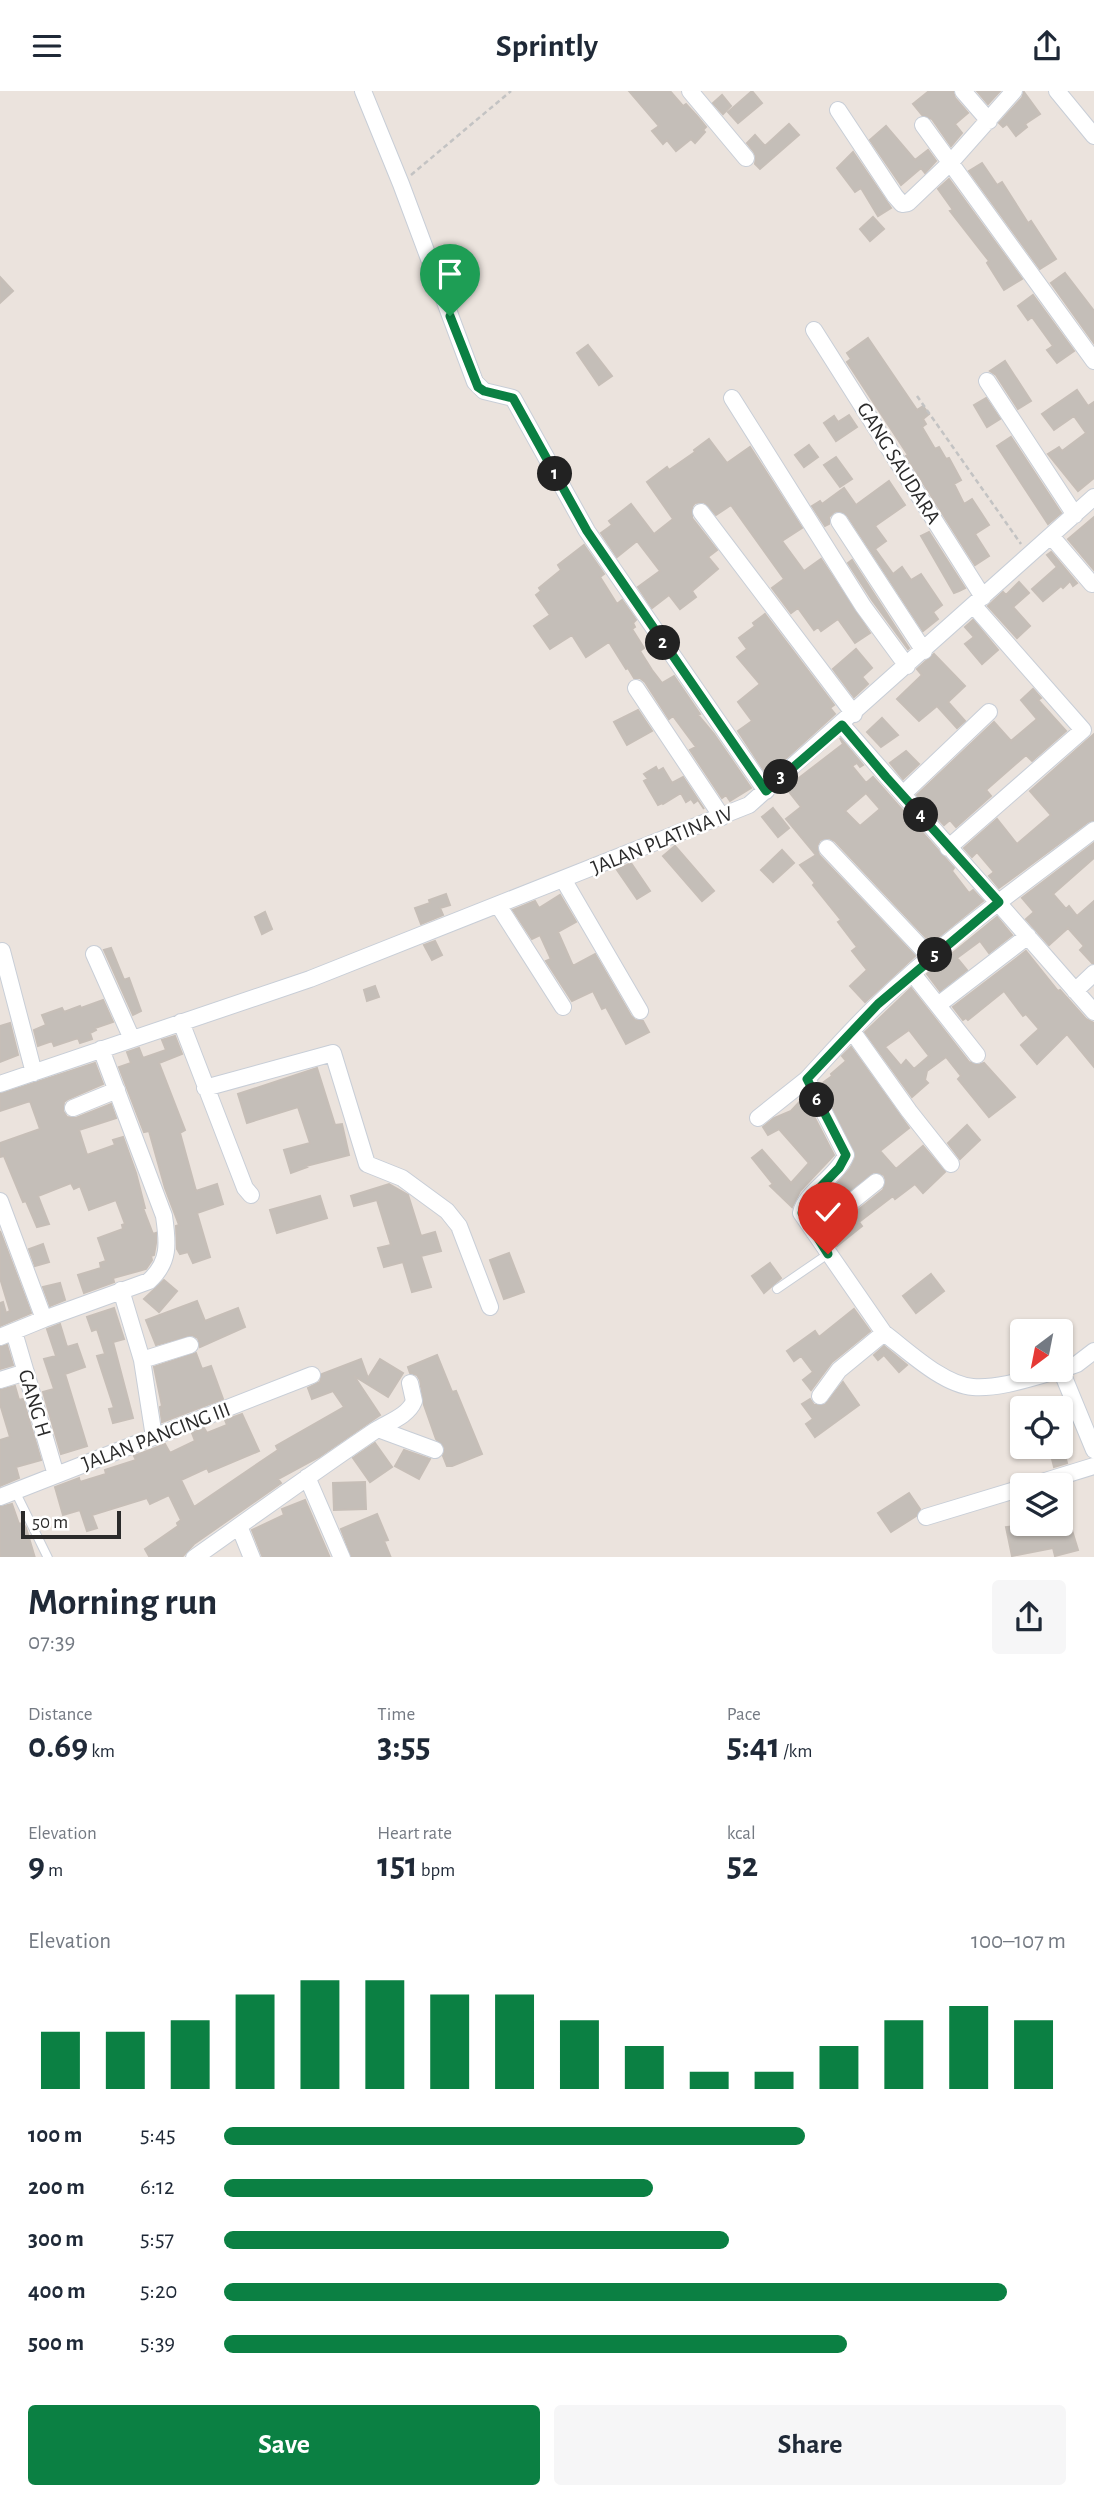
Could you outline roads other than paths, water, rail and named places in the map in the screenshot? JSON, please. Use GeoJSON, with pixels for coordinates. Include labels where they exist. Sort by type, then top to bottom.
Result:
{"type":"FeatureCollection","features":[{"type":"Feature","properties":{"kind":"street"},"geometry":{"type":"LineString","coordinates":[[363,91],[475,382],[484,391],[513,398],[587,531],[766,791]]}},
{"type":"Feature","properties":{"kind":"street"},"geometry":{"type":"LineString","coordinates":[[690,91],[746,158]]}},
{"type":"Feature","properties":{"kind":"street"},"geometry":{"type":"LineString","coordinates":[[962,91],[989,121]]}},
{"type":"Feature","properties":{"kind":"street"},"geometry":{"type":"LineString","coordinates":[[838,110],[902,204],[912,200],[951,162],[1014,91]]}},
{"type":"Feature","properties":{"kind":"street"},"geometry":{"type":"LineString","coordinates":[[1057,91],[1094,136]]}},
{"type":"Feature","properties":{"kind":"street"},"geometry":{"type":"LineString","coordinates":[[923,125],[1094,361]]}},
{"type":"Feature","properties":{"kind":"street","name":"GANG SAUDARA"},"geometry":{"type":"LineString","coordinates":[[814,330],[979,601],[1088,725]]}},
{"type":"Feature","properties":{"kind":"street"},"geometry":{"type":"LineString","coordinates":[[987,381],[1075,515]]}},
{"type":"Feature","properties":{"kind":"street"},"geometry":{"type":"LineString","coordinates":[[732,398],[863,606],[907,666]]}},
{"type":"Feature","properties":{"kind":"street","name":"JALAN PLATINA IV"},"geometry":{"type":"LineString","coordinates":[[0,1084],[310,979],[749,805],[1094,497]]}},
{"type":"Feature","properties":{"kind":"street"},"geometry":{"type":"LineString","coordinates":[[701,512],[903,794],[1094,1012]]}},
{"type":"Feature","properties":{"kind":"street"},"geometry":{"type":"LineString","coordinates":[[839,521],[924,651]]}},
{"type":"Feature","properties":{"kind":"street"},"geometry":{"type":"LineString","coordinates":[[1051,536],[1092,584]]}},
{"type":"Feature","properties":{"kind":"street"},"geometry":{"type":"LineString","coordinates":[[636,688],[722,817]]}},
{"type":"Feature","properties":{"kind":"street"},"geometry":{"type":"LineString","coordinates":[[903,794],[989,712]]}},
{"type":"Feature","properties":{"kind":"street"},"geometry":{"type":"LineString","coordinates":[[948,848],[1088,725]]}},
{"type":"Feature","properties":{"kind":"street"},"geometry":{"type":"LineString","coordinates":[[758,1118],[807,1079],[852,1031],[931,958],[1094,830]]}},
{"type":"Feature","properties":{"kind":"street"},"geometry":{"type":"LineString","coordinates":[[827,848],[931,958]]}},
{"type":"Feature","properties":{"kind":"street"},"geometry":{"type":"LineString","coordinates":[[564,879],[640,1011]]}},
{"type":"Feature","properties":{"kind":"street"},"geometry":{"type":"LineString","coordinates":[[498,905],[563,1007]]}},
{"type":"Feature","properties":{"kind":"street"},"geometry":{"type":"LineString","coordinates":[[938,1005],[1028,936]]}},
{"type":"Feature","properties":{"kind":"street"},"geometry":{"type":"LineString","coordinates":[[2,951],[34,1073]]}},
{"type":"Feature","properties":{"kind":"street"},"geometry":{"type":"LineString","coordinates":[[94,954],[132,1039]]}},
{"type":"Feature","properties":{"kind":"street"},"geometry":{"type":"LineString","coordinates":[[1075,991],[1094,973]]}},
{"type":"Feature","properties":{"kind":"street"},"geometry":{"type":"LineString","coordinates":[[913,974],[977,1055]]}},
{"type":"Feature","properties":{"kind":"street"},"geometry":{"type":"LineString","coordinates":[[181,1022],[245,1188],[251,1195]]}},
{"type":"Feature","properties":{"kind":"street"},"geometry":{"type":"LineString","coordinates":[[852,1031],[951,1164]]}},
{"type":"Feature","properties":{"kind":"street"},"geometry":{"type":"LineString","coordinates":[[7,1334],[121,1290],[149,1282],[160,1272],[168,1252],[164,1216],[101,1049]]}},
{"type":"Feature","properties":{"kind":"street"},"geometry":{"type":"LineString","coordinates":[[205,1088],[333,1053],[367,1164],[402,1178],[447,1211],[459,1226],[490,1307]]}},
{"type":"Feature","properties":{"kind":"street"},"geometry":{"type":"LineString","coordinates":[[807,1079],[846,1155],[839,1168],[804,1204],[802,1213],[828,1254],[884,1333],[935,1370],[952,1381],[971,1387],[1010,1381]]}},
{"type":"Feature","properties":{"kind":"street"},"geometry":{"type":"LineString","coordinates":[[73,1108],[117,1090]]}},
{"type":"Feature","properties":{"kind":"street"},"geometry":{"type":"LineString","coordinates":[[814,1232],[876,1182]]}},
{"type":"Feature","properties":{"kind":"street"},"geometry":{"type":"LineString","coordinates":[[0,1201],[44,1319]]}},
{"type":"Feature","properties":{"kind":"street"},"geometry":{"type":"LineString","coordinates":[[121,1290],[142,1360],[154,1437]]}},
{"type":"Feature","properties":{"kind":"street"},"geometry":{"type":"LineString","coordinates":[[820,1396],[839,1370],[884,1333]]}},
{"type":"Feature","properties":{"kind":"street","name":"GANG H"},"geometry":{"type":"LineString","coordinates":[[7,1334],[26,1371],[57,1475]]}},
{"type":"Feature","properties":{"kind":"street"},"geometry":{"type":"LineString","coordinates":[[142,1360],[190,1345]]}},
{"type":"Feature","properties":{"kind":"street"},"geometry":{"type":"LineString","coordinates":[[1073,1365],[1094,1351]]}},
{"type":"Feature","properties":{"kind":"street"},"geometry":{"type":"LineString","coordinates":[[0,1380],[26,1371]]}},
{"type":"Feature","properties":{"kind":"street","name":"JALAN PANCING III"},"geometry":{"type":"LineString","coordinates":[[8,1494],[312,1375]]}},
{"type":"Feature","properties":{"kind":"street"},"geometry":{"type":"LineString","coordinates":[[194,1557],[378,1429],[407,1413],[414,1401],[410,1383]]}},
{"type":"Feature","properties":{"kind":"street"},"geometry":{"type":"LineString","coordinates":[[1066,1383],[1094,1450]]}},
{"type":"Feature","properties":{"kind":"street"},"geometry":{"type":"LineString","coordinates":[[378,1429],[435,1450]]}},
{"type":"Feature","properties":{"kind":"street"},"geometry":{"type":"LineString","coordinates":[[1071,1473],[1094,1466]]}},
{"type":"Feature","properties":{"kind":"street"},"geometry":{"type":"LineString","coordinates":[[307,1477],[342,1557]]}},
{"type":"Feature","properties":{"kind":"street"},"geometry":{"type":"LineString","coordinates":[[926,1517],[1010,1492]]}},
{"type":"Feature","properties":{"kind":"street"},"geometry":{"type":"LineString","coordinates":[[239,1526],[252,1557]]}},
{"type":"Feature","properties":{"kind":"lane"},"geometry":{"type":"LineString","coordinates":[[777,1289],[828,1254]]}},
{"type":"Feature","properties":{"kind":"lane"},"geometry":{"type":"LineString","coordinates":[[8,1494],[48,1557]]}}]}
